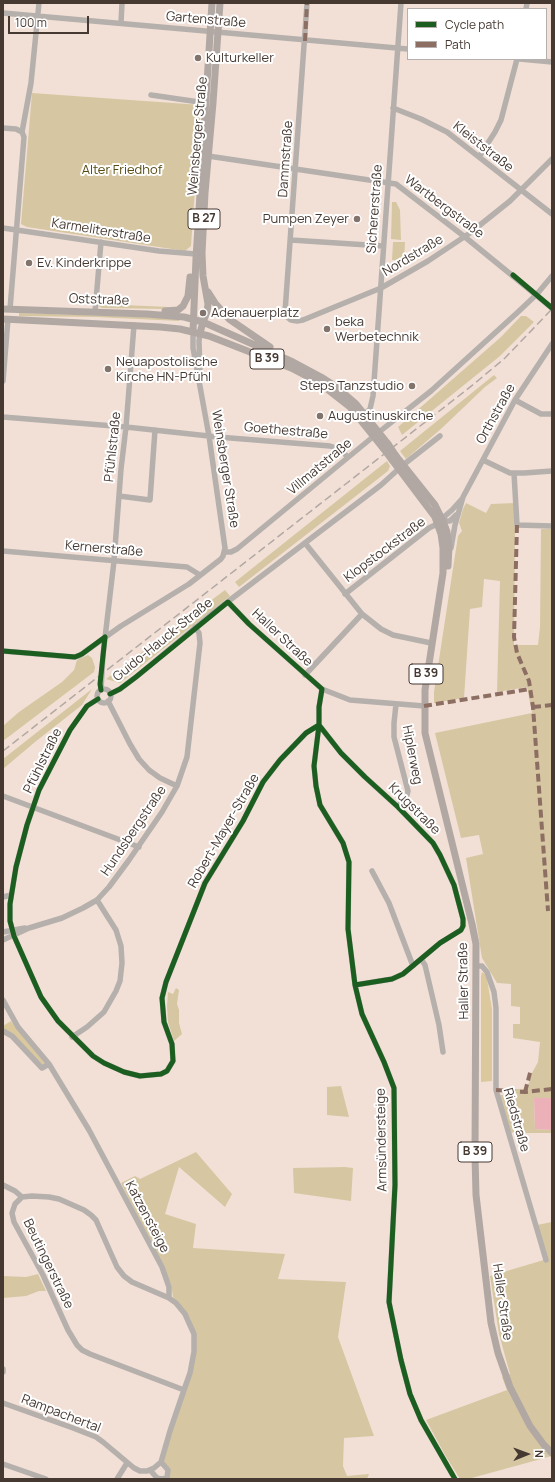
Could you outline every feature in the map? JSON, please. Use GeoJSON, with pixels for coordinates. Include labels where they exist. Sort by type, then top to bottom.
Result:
{"type":"FeatureCollection","features":[{"type":"Feature","properties":{"kind":"main road","name":"Weinsberger Straße"},"geometry":{"type":"LineString","coordinates":[[197,332],[193,319],[209,31],[212,3]]}},
{"type":"Feature","properties":{"kind":"main road","name":"Weinsberger Straße"},"geometry":{"type":"LineString","coordinates":[[197,332],[207,312],[208,304],[204,283],[202,258],[220,3]]}},
{"type":"Feature","properties":{"kind":"main road","name":"B 27"},"geometry":{"type":"LineString","coordinates":[[147,314],[158,311],[178,310],[182,307],[188,296],[191,271],[196,256]]}},
{"type":"Feature","properties":{"kind":"main road","name":"B 39"},"geometry":{"type":"LineString","coordinates":[[204,283],[215,303],[229,319],[293,362],[334,386],[356,404],[364,414],[447,532],[449,560],[439,601]]}},
{"type":"Feature","properties":{"kind":"main road","name":"Oststraße"},"geometry":{"type":"LineString","coordinates":[[7,309],[147,314],[193,319],[293,362]]}},
{"type":"Feature","properties":{"kind":"main road","name":"Oststraße"},"geometry":{"type":"LineString","coordinates":[[5,319],[134,325],[197,332]]}},
{"type":"Feature","properties":{"kind":"main road","name":"B 39"},"geometry":{"type":"LineString","coordinates":[[197,332],[286,366],[318,382],[350,407],[377,434]]}},
{"type":"Feature","properties":{"kind":"main road","name":"B 39"},"geometry":{"type":"LineString","coordinates":[[424,706],[425,682],[439,601],[444,560],[440,522]]}},
{"type":"Feature","properties":{"kind":"main road","name":"Haller Straße"},"geometry":{"type":"LineString","coordinates":[[424,706],[425,733],[476,944],[476,1195],[491,1323],[498,1353],[510,1387],[530,1426],[552,1453]]}},
{"type":"Feature","properties":{"kind":"street"},"geometry":{"type":"LineString","coordinates":[[7,309],[17,229],[24,137],[22,132],[31,83],[39,3]]}},
{"type":"Feature","properties":{"kind":"street"},"geometry":{"type":"LineString","coordinates":[[121,23],[122,3]]}},
{"type":"Feature","properties":{"kind":"street","name":"Dammstraße"},"geometry":{"type":"LineString","coordinates":[[286,316],[285,312],[307,3]]}},
{"type":"Feature","properties":{"kind":"street","name":"Sichererstraße"},"geometry":{"type":"LineString","coordinates":[[364,414],[370,409],[374,396],[383,246],[401,3]]}},
{"type":"Feature","properties":{"kind":"street","name":"Gartenstraße"},"geometry":{"type":"LineString","coordinates":[[3,13],[407,49]]}},
{"type":"Feature","properties":{"kind":"street"},"geometry":{"type":"LineString","coordinates":[[479,157],[501,120],[517,60]]}},
{"type":"Feature","properties":{"kind":"street"},"geometry":{"type":"LineString","coordinates":[[531,60],[552,62]]}},
{"type":"Feature","properties":{"kind":"street"},"geometry":{"type":"LineString","coordinates":[[151,95],[206,102]]}},
{"type":"Feature","properties":{"kind":"street","name":"Kleiststraße"},"geometry":{"type":"LineString","coordinates":[[393,108],[440,128],[552,214]]}},
{"type":"Feature","properties":{"kind":"street"},"geometry":{"type":"LineString","coordinates":[[3,128],[22,132]]}},
{"type":"Feature","properties":{"kind":"street","name":"Wartbergstraße"},"geometry":{"type":"LineString","coordinates":[[208,156],[388,182],[400,186],[465,236],[537,294],[552,308]]}},
{"type":"Feature","properties":{"kind":"street","name":"Nordstraße"},"geometry":{"type":"LineString","coordinates":[[286,316],[294,321],[303,320],[381,288],[428,261],[465,236],[510,201],[552,159]]}},
{"type":"Feature","properties":{"kind":"street","name":"Karmeliterstraße"},"geometry":{"type":"LineString","coordinates":[[3,228],[196,256]]}},
{"type":"Feature","properties":{"kind":"street"},"geometry":{"type":"LineString","coordinates":[[291,240],[383,246]]}},
{"type":"Feature","properties":{"kind":"street"},"geometry":{"type":"LineString","coordinates":[[95,312],[101,242]]}},
{"type":"Feature","properties":{"kind":"street","name":"Villmatstraße"},"geometry":{"type":"LineString","coordinates":[[3,651],[75,657],[82,654],[105,637],[189,584],[221,559],[225,552],[231,552],[237,549],[348,457],[431,391],[537,294],[552,276]]}},
{"type":"Feature","properties":{"kind":"street"},"geometry":{"type":"LineString","coordinates":[[3,381],[5,319]]}},
{"type":"Feature","properties":{"kind":"street","name":"Pfühlstraße"},"geometry":{"type":"LineString","coordinates":[[101,690],[100,684],[114,561],[134,325]]}},
{"type":"Feature","properties":{"kind":"street","name":"Weinsberger Straße"},"geometry":{"type":"LineString","coordinates":[[197,332],[199,341],[201,389],[225,552]]}},
{"type":"Feature","properties":{"kind":"street","name":"Orthstraße"},"geometry":{"type":"LineString","coordinates":[[449,560],[457,514],[463,497],[515,400],[552,344]]}},
{"type":"Feature","properties":{"kind":"street"},"geometry":{"type":"LineString","coordinates":[[515,400],[541,414],[552,414]]}},
{"type":"Feature","properties":{"kind":"street","name":"Goethestraße"},"geometry":{"type":"LineString","coordinates":[[3,417],[330,446],[339,449],[348,457]]}},
{"type":"Feature","properties":{"kind":"street"},"geometry":{"type":"LineString","coordinates":[[119,496],[150,500],[155,430]]}},
{"type":"Feature","properties":{"kind":"street","name":"Guido-Hauck-Straße"},"geometry":{"type":"LineString","coordinates":[[110,694],[136,677],[228,602],[381,485],[400,467],[440,436]]}},
{"type":"Feature","properties":{"kind":"street"},"geometry":{"type":"LineString","coordinates":[[483,460],[514,473],[552,471]]}},
{"type":"Feature","properties":{"kind":"street"},"geometry":{"type":"LineString","coordinates":[[514,473],[517,525],[552,526]]}},
{"type":"Feature","properties":{"kind":"street","name":"Orthstraße"},"geometry":{"type":"LineString","coordinates":[[440,522],[463,497]]}},
{"type":"Feature","properties":{"kind":"street"},"geometry":{"type":"LineString","coordinates":[[440,522],[450,521],[457,514]]}},
{"type":"Feature","properties":{"kind":"street","name":"Klopstockstraße"},"geometry":{"type":"LineString","coordinates":[[345,594],[429,528],[440,522]]}},
{"type":"Feature","properties":{"kind":"street"},"geometry":{"type":"LineString","coordinates":[[305,543],[362,614],[381,629],[393,635],[431,643]]}},
{"type":"Feature","properties":{"kind":"street","name":"Kernerstraße"},"geometry":{"type":"LineString","coordinates":[[3,552],[187,567],[200,575]]}},
{"type":"Feature","properties":{"kind":"street","name":"Haller Straße"},"geometry":{"type":"LineString","coordinates":[[228,602],[249,624],[322,689],[350,700],[424,706]]}},
{"type":"Feature","properties":{"kind":"street"},"geometry":{"type":"LineString","coordinates":[[305,674],[362,614]]}},
{"type":"Feature","properties":{"kind":"street","name":"Hundsbergstraße"},"geometry":{"type":"LineString","coordinates":[[12,933],[62,918],[97,900],[109,887],[139,847],[162,812],[177,786],[187,757],[200,643],[199,633],[195,628]]}},
{"type":"Feature","properties":{"kind":"street"},"geometry":{"type":"LineString","coordinates":[[108,701],[102,702],[98,699],[97,694],[101,690],[106,689],[110,694],[108,701],[139,759],[149,770],[160,778],[177,786]]}},
{"type":"Feature","properties":{"kind":"street","name":"Armsündersteige"},"geometry":{"type":"LineString","coordinates":[[322,689],[314,766],[316,786],[320,805],[343,843],[349,862],[348,929],[355,985],[362,1014],[394,1088],[395,1185],[389,1302],[390,1309],[410,1394],[421,1420],[452,1474]]}},
{"type":"Feature","properties":{"kind":"street","name":"Pfühlstraße"},"geometry":{"type":"LineString","coordinates":[[12,933],[10,914],[11,895],[22,843],[33,807],[47,774],[70,730],[87,706],[98,699]]}},
{"type":"Feature","properties":{"kind":"street","name":"Hiplerweg"},"geometry":{"type":"LineString","coordinates":[[396,704],[394,737],[408,791],[398,808]]}},
{"type":"Feature","properties":{"kind":"street","name":"Krugstraße"},"geometry":{"type":"LineString","coordinates":[[319,726],[360,772],[433,842],[454,885],[463,919],[463,926],[459,931],[440,943],[421,959]]}},
{"type":"Feature","properties":{"kind":"street","name":"Robert-Mayer-Straße"},"geometry":{"type":"LineString","coordinates":[[12,933],[41,997],[58,1021],[72,1037],[104,1063],[124,1072],[140,1076],[149,1076],[161,1074],[167,1071],[171,1065],[174,1055],[172,1044],[164,1022],[162,998],[166,982],[205,883],[243,821],[263,782],[280,760],[306,732],[319,726]]}},
{"type":"Feature","properties":{"kind":"street"},"geometry":{"type":"LineString","coordinates":[[3,796],[139,847]]}},
{"type":"Feature","properties":{"kind":"street"},"geometry":{"type":"LineString","coordinates":[[372,871],[389,903],[412,966]]}},
{"type":"Feature","properties":{"kind":"street"},"geometry":{"type":"LineString","coordinates":[[3,897],[11,895]]}},
{"type":"Feature","properties":{"kind":"street"},"geometry":{"type":"LineString","coordinates":[[72,1037],[87,1027],[107,1009],[120,981],[122,963],[121,946],[116,930],[97,900]]}},
{"type":"Feature","properties":{"kind":"street"},"geometry":{"type":"LineString","coordinates":[[3,932],[12,933]]}},
{"type":"Feature","properties":{"kind":"street"},"geometry":{"type":"LineString","coordinates":[[3,940],[12,933]]}},
{"type":"Feature","properties":{"kind":"street"},"geometry":{"type":"LineString","coordinates":[[355,985],[392,979],[403,974],[421,959],[425,965],[439,1025],[443,1052]]}},
{"type":"Feature","properties":{"kind":"street","name":"Riedstraße"},"geometry":{"type":"LineString","coordinates":[[477,966],[482,966],[487,972],[494,992],[496,1008],[496,1090],[546,1260]]}},
{"type":"Feature","properties":{"kind":"street","name":"Katzensteige"},"geometry":{"type":"LineString","coordinates":[[3,1000],[18,1027],[49,1064],[89,1130],[162,1267],[169,1287],[169,1298]]}},
{"type":"Feature","properties":{"kind":"street"},"geometry":{"type":"LineString","coordinates":[[3,1031],[12,1036],[42,1068],[49,1064]]}},
{"type":"Feature","properties":{"kind":"street"},"geometry":{"type":"LineString","coordinates":[[3,1185],[15,1191],[22,1197],[49,1197],[84,1210],[96,1220],[117,1267],[124,1276],[132,1282],[169,1298],[186,1314],[194,1334],[194,1352],[184,1390],[161,1462],[158,1466],[150,1470]]}},
{"type":"Feature","properties":{"kind":"street","name":"Beutingerstraße"},"geometry":{"type":"LineString","coordinates":[[22,1197],[13,1208],[12,1213],[14,1222],[43,1275],[68,1331],[77,1345],[82,1350],[90,1354],[184,1390]]}},
{"type":"Feature","properties":{"kind":"street","name":"Rampachertal"},"geometry":{"type":"LineString","coordinates":[[3,1403],[96,1437],[137,1470],[150,1470],[158,1478],[167,1478],[168,1470],[161,1462]]}},
{"type":"Feature","properties":{"kind":"street"},"geometry":{"type":"LineString","coordinates":[[117,1479],[127,1463]]}},
{"type":"Feature","properties":{"kind":"street"},"geometry":{"type":"LineString","coordinates":[[3,1464],[46,1479]]}},
{"type":"Feature","properties":{"kind":"green space","name":"Alter Friedhof"},"geometry":{"type":"Polygon","coordinates":[[[32,93],[201,105],[191,246],[185,251],[27,227],[21,224],[32,93]]]}},
{"type":"Feature","properties":{"kind":"green space"},"geometry":{"type":"Polygon","coordinates":[[[392,202],[396,202],[400,210],[401,240],[391,239],[392,202]]]}},
{"type":"Feature","properties":{"kind":"green space"},"geometry":{"type":"Polygon","coordinates":[[[393,242],[405,242],[404,261],[392,260],[393,242]]]}},
{"type":"Feature","properties":{"kind":"green space"},"geometry":{"type":"Polygon","coordinates":[[[99,304],[169,307],[169,309],[102,308],[98,306],[99,304]]]}},
{"type":"Feature","properties":{"kind":"green space"},"geometry":{"type":"Polygon","coordinates":[[[19,313],[145,317],[179,319],[179,321],[96,317],[19,316],[19,313]]]}},
{"type":"Feature","properties":{"kind":"green space"},"geometry":{"type":"Polygon","coordinates":[[[521,316],[526,316],[534,322],[500,356],[402,435],[398,427],[501,337],[521,316]]]}},
{"type":"Feature","properties":{"kind":"green space"},"geometry":{"type":"Polygon","coordinates":[[[494,375],[497,378],[485,387],[442,428],[406,459],[400,451],[494,375]]]}},
{"type":"Feature","properties":{"kind":"green space"},"geometry":{"type":"Polygon","coordinates":[[[387,461],[390,466],[388,471],[239,587],[235,582],[387,461]]]}},
{"type":"Feature","properties":{"kind":"green space"},"geometry":{"type":"Polygon","coordinates":[[[466,503],[486,513],[491,504],[514,503],[514,645],[538,645],[540,627],[541,529],[552,529],[552,1115],[551,1098],[534,1099],[535,1129],[552,1130],[552,1133],[522,1133],[517,1131],[511,1133],[499,1095],[509,1095],[510,1089],[527,1089],[532,1073],[538,1062],[540,1042],[513,1038],[513,1024],[520,1024],[520,1007],[511,1006],[511,984],[497,983],[482,958],[466,858],[483,854],[479,835],[461,838],[435,733],[532,713],[527,687],[497,692],[500,581],[484,579],[482,607],[470,609],[464,698],[434,703],[434,692],[458,536],[462,531],[459,523],[466,503]]]}},
{"type":"Feature","properties":{"kind":"green space"},"geometry":{"type":"Polygon","coordinates":[[[225,590],[230,596],[120,683],[106,679],[225,590]]]}},
{"type":"Feature","properties":{"kind":"green space"},"geometry":{"type":"Polygon","coordinates":[[[88,655],[92,658],[95,667],[94,672],[3,741],[3,726],[19,712],[62,682],[74,670],[77,660],[88,655]]]}},
{"type":"Feature","properties":{"kind":"green space"},"geometry":{"type":"Polygon","coordinates":[[[92,689],[82,705],[3,769],[3,759],[92,689]]]}},
{"type":"Feature","properties":{"kind":"green space"},"geometry":{"type":"Polygon","coordinates":[[[176,988],[179,990],[177,1004],[182,1034],[174,1041],[168,1022],[167,1006],[168,992],[173,994],[176,988]]]}},
{"type":"Feature","properties":{"kind":"green space"},"geometry":{"type":"Polygon","coordinates":[[[341,1086],[349,1117],[327,1115],[327,1087],[341,1086]]]}},
{"type":"Feature","properties":{"kind":"green space"},"geometry":{"type":"Polygon","coordinates":[[[196,1152],[232,1194],[225,1207],[179,1167],[165,1214],[196,1224],[193,1248],[285,1254],[278,1279],[346,1282],[338,1337],[374,1436],[344,1438],[343,1466],[347,1476],[369,1474],[367,1479],[170,1479],[162,1462],[192,1371],[195,1336],[190,1318],[173,1297],[171,1284],[121,1183],[135,1176],[140,1179],[196,1152]]]}},
{"type":"Feature","properties":{"kind":"green space"},"geometry":{"type":"Polygon","coordinates":[[[293,1168],[353,1168],[351,1201],[294,1193],[293,1168]]]}},
{"type":"Feature","properties":{"kind":"green space"},"geometry":{"type":"Polygon","coordinates":[[[552,1222],[552,1456],[468,1479],[460,1479],[426,1420],[507,1390],[502,1377],[510,1374],[499,1334],[490,1276],[547,1259],[537,1225],[552,1222]]]}},
{"type":"Feature","properties":{"kind":"green space"},"geometry":{"type":"Polygon","coordinates":[[[38,1274],[46,1291],[39,1291],[26,1296],[3,1298],[3,1276],[26,1277],[38,1274]]]}},
{"type":"Feature","properties":{"kind":"shaded area"},"geometry":{"type":"Polygon","coordinates":[[[482,972],[485,974],[487,979],[492,1009],[492,1081],[481,1082],[481,976],[482,972]]]}},
{"type":"Feature","properties":{"kind":"shaded area"},"geometry":{"type":"Polygon","coordinates":[[[11,1021],[45,1063],[44,1064],[42,1064],[14,1035],[3,1028],[3,1026],[11,1021]]]}},
{"type":"Feature","properties":{"kind":"shaded area"},"geometry":{"type":"Polygon","coordinates":[[[534,1098],[551,1098],[552,1130],[535,1129],[534,1098]]]}},
{"type":"Feature","properties":{"kind":"railway"},"geometry":{"type":"LineString","coordinates":[[3,751],[474,384],[505,358],[552,309]]}},
{"type":"Feature","properties":{"kind":"marked path"},"geometry":{"type":"LineString","coordinates":[[305,41],[307,3]]}},
{"type":"Feature","properties":{"kind":"marked path"},"geometry":{"type":"LineString","coordinates":[[517,525],[514,637],[517,653],[529,681],[533,707],[548,911]]}},
{"type":"Feature","properties":{"kind":"marked path"},"geometry":{"type":"LineString","coordinates":[[424,706],[530,689]]}},
{"type":"Feature","properties":{"kind":"marked path"},"geometry":{"type":"LineString","coordinates":[[533,707],[552,705]]}},
{"type":"Feature","properties":{"kind":"marked path"},"geometry":{"type":"LineString","coordinates":[[525,1092],[531,1069]]}},
{"type":"Feature","properties":{"kind":"marked path"},"geometry":{"type":"LineString","coordinates":[[496,1090],[525,1092],[552,1089]]}},
{"type":"Feature","properties":{"kind":"cycle path"},"geometry":{"type":"LineString","coordinates":[[513,275],[552,308]]}},
{"type":"Feature","properties":{"kind":"cycle path"},"geometry":{"type":"LineString","coordinates":[[110,694],[120,689],[136,677],[228,602],[249,624],[322,689],[314,766],[316,786],[320,805],[343,843],[349,862],[348,929],[355,985],[362,1014],[394,1088],[395,1185],[389,1302],[401,1360],[410,1394],[421,1420],[455,1479]]}},
{"type":"Feature","properties":{"kind":"cycle path"},"geometry":{"type":"LineString","coordinates":[[3,651],[75,657],[82,654],[105,637]]}},
{"type":"Feature","properties":{"kind":"cycle path"},"geometry":{"type":"LineString","coordinates":[[101,690],[100,684],[105,637]]}},
{"type":"Feature","properties":{"kind":"cycle path"},"geometry":{"type":"LineString","coordinates":[[98,699],[87,706],[70,730],[39,790],[27,825],[16,867],[10,904],[10,921],[14,936],[41,997],[58,1021],[93,1056],[124,1072],[140,1076],[161,1074],[167,1071],[173,1061],[172,1044],[164,1022],[162,998],[166,982],[205,883],[243,821],[263,782],[280,760],[306,733],[319,725]]}},
{"type":"Feature","properties":{"kind":"cycle path"},"geometry":{"type":"LineString","coordinates":[[319,725],[341,753],[398,807],[433,843],[454,885],[463,919],[463,926],[461,930],[440,943],[403,974],[392,979],[355,985]]}},
{"type":"Feature","properties":{"kind":"place","name":"Kulturkeller"},"geometry":{"type":"Point","coordinates":[198,58]}},
{"type":"Feature","properties":{"kind":"place","name":"Pumpen Zeyer"},"geometry":{"type":"Point","coordinates":[357,219]}},
{"type":"Feature","properties":{"kind":"place","name":"Ev. Kinderkrippe"},"geometry":{"type":"Point","coordinates":[29,263]}},
{"type":"Feature","properties":{"kind":"place","name":"Adenauerplatz"},"geometry":{"type":"Point","coordinates":[203,313]}},
{"type":"Feature","properties":{"kind":"place","name":"beka Werbetechnik"},"geometry":{"type":"Point","coordinates":[327,329]}},
{"type":"Feature","properties":{"kind":"place","name":"Neuapostolische Kirche HN-Pfühl"},"geometry":{"type":"Point","coordinates":[108,369]}},
{"type":"Feature","properties":{"kind":"place","name":"Steps Tanzstudio"},"geometry":{"type":"Point","coordinates":[412,386]}},
{"type":"Feature","properties":{"kind":"place","name":"Augustinuskirche"},"geometry":{"type":"Point","coordinates":[320,416]}}]}
